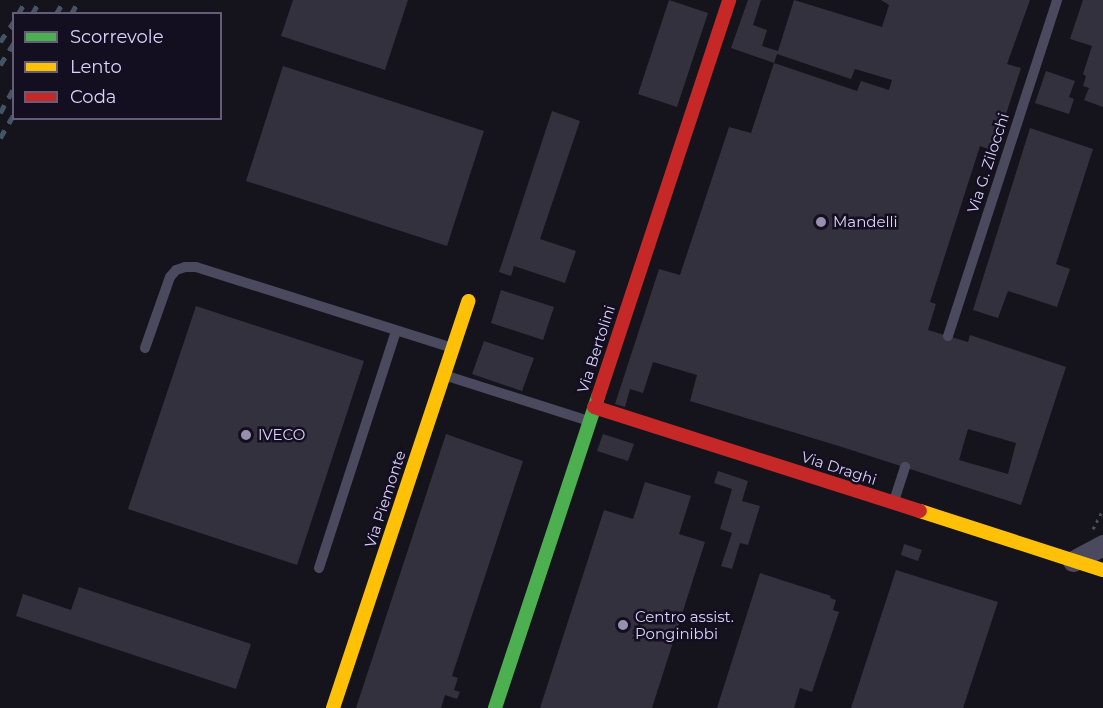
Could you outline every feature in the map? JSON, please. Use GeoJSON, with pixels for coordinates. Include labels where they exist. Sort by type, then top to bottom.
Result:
{"type":"FeatureCollection","features":[{"type":"Feature","properties":{"kind":"street","name":"Via Bertolini"},"geometry":{"type":"LineString","coordinates":[[495,708],[729,0]]}},
{"type":"Feature","properties":{"kind":"street","name":"Via Piemonte"},"geometry":{"type":"LineString","coordinates":[[333,708],[468,301]]}},
{"type":"Feature","properties":{"kind":"street","name":"Via Draghi"},"geometry":{"type":"LineString","coordinates":[[594,407],[1103,570]]}},
{"type":"Feature","properties":{"kind":"street"},"geometry":{"type":"LineString","coordinates":[[1073,561],[1103,545]]}},
{"type":"Feature","properties":{"kind":"lane","name":"Via G. Zilocchi"},"geometry":{"type":"LineString","coordinates":[[948,336],[1057,0]]}},
{"type":"Feature","properties":{"kind":"lane"},"geometry":{"type":"LineString","coordinates":[[145,348],[170,277],[176,270],[196,267],[453,348]]}},
{"type":"Feature","properties":{"kind":"lane"},"geometry":{"type":"LineString","coordinates":[[319,568],[396,331]]}},
{"type":"Feature","properties":{"kind":"lane"},"geometry":{"type":"LineString","coordinates":[[444,375],[589,421]]}},
{"type":"Feature","properties":{"kind":"lane"},"geometry":{"type":"LineString","coordinates":[[893,503],[905,468]]}},
{"type":"Feature","properties":{"kind":"building"},"geometry":{"type":"Polygon","coordinates":[[[293,0],[408,0],[385,70],[281,36],[293,0]]]}},
{"type":"Feature","properties":{"kind":"building"},"geometry":{"type":"Polygon","coordinates":[[[669,0],[708,13],[677,107],[638,94],[669,0]]]}},
{"type":"Feature","properties":{"kind":"building","name":"Mandelli"},"geometry":{"type":"Polygon","coordinates":[[[748,0],[761,0],[753,25],[767,30],[762,46],[778,51],[794,0],[882,27],[889,5],[881,0],[1030,0],[1007,64],[1021,68],[994,151],[980,146],[930,302],[936,304],[928,330],[968,342],[970,335],[1066,367],[1021,505],[690,401],[697,375],[653,362],[643,393],[630,389],[625,407],[615,404],[659,269],[680,275],[729,127],[751,133],[774,63],[731,48],[748,0]],[[777,54],[774,63],[857,91],[861,81],[889,90],[892,80],[855,69],[851,79],[777,54]],[[968,429],[959,460],[1008,474],[1016,443],[968,429]]]}},
{"type":"Feature","properties":{"kind":"building"},"geometry":{"type":"Polygon","coordinates":[[[1083,0],[1103,0],[1103,107],[1084,100],[1089,88],[1083,86],[1086,76],[1083,74],[1092,46],[1070,39],[1083,0]]]}},
{"type":"Feature","properties":{"kind":"building"},"geometry":{"type":"Polygon","coordinates":[[[283,66],[484,131],[447,246],[246,181],[283,66]]]}},
{"type":"Feature","properties":{"kind":"building"},"geometry":{"type":"Polygon","coordinates":[[[1046,71],[1075,81],[1069,97],[1074,99],[1069,114],[1035,103],[1046,71]]]}},
{"type":"Feature","properties":{"kind":"building"},"geometry":{"type":"Polygon","coordinates":[[[552,111],[580,121],[540,239],[576,251],[565,283],[514,266],[511,276],[499,272],[552,111]]]}},
{"type":"Feature","properties":{"kind":"building"},"geometry":{"type":"Polygon","coordinates":[[[1030,128],[1093,149],[1056,264],[1070,269],[1057,307],[1008,291],[998,318],[973,310],[1030,128]]]}},
{"type":"Feature","properties":{"kind":"building"},"geometry":{"type":"Polygon","coordinates":[[[501,290],[554,307],[543,340],[491,323],[501,290]]]}},
{"type":"Feature","properties":{"kind":"building","name":"IVECO"},"geometry":{"type":"Polygon","coordinates":[[[196,306],[364,361],[297,565],[128,509],[196,306]]]}},
{"type":"Feature","properties":{"kind":"building"},"geometry":{"type":"Polygon","coordinates":[[[484,341],[534,358],[522,391],[472,374],[484,341]]]}},
{"type":"Feature","properties":{"kind":"building"},"geometry":{"type":"Polygon","coordinates":[[[446,434],[523,461],[452,676],[458,678],[454,690],[460,692],[457,699],[445,695],[441,708],[356,708],[446,434]]]}},
{"type":"Feature","properties":{"kind":"building"},"geometry":{"type":"Polygon","coordinates":[[[603,434],[634,444],[628,461],[597,451],[603,434]]]}},
{"type":"Feature","properties":{"kind":"building"},"geometry":{"type":"Polygon","coordinates":[[[718,471],[748,481],[742,501],[760,506],[748,545],[740,543],[732,569],[721,566],[732,533],[720,529],[732,489],[714,483],[718,471]]]}},
{"type":"Feature","properties":{"kind":"building","name":"Centro assist. Ponginibbi"},"geometry":{"type":"Polygon","coordinates":[[[645,482],[691,496],[679,534],[705,542],[652,708],[540,708],[604,510],[633,519],[645,482]]]}},
{"type":"Feature","properties":{"kind":"building"},"geometry":{"type":"Polygon","coordinates":[[[904,544],[922,550],[918,561],[901,555],[904,544]]]}},
{"type":"Feature","properties":{"kind":"building"},"geometry":{"type":"Polygon","coordinates":[[[896,570],[998,602],[963,708],[851,708],[896,570]]]}},
{"type":"Feature","properties":{"kind":"building"},"geometry":{"type":"Polygon","coordinates":[[[760,573],[831,596],[830,598],[836,600],[833,610],[839,612],[812,692],[800,688],[794,708],[717,708],[760,573]]]}},
{"type":"Feature","properties":{"kind":"building"},"geometry":{"type":"Polygon","coordinates":[[[79,587],[251,644],[236,689],[16,616],[23,594],[71,610],[79,587]]]}},
{"type":"Feature","properties":{"kind":"railway"},"geometry":{"type":"LineString","coordinates":[[19,12],[26,0]]}},
{"type":"Feature","properties":{"kind":"railway"},"geometry":{"type":"LineString","coordinates":[[33,12],[40,0]]}},
{"type":"Feature","properties":{"kind":"railway"},"geometry":{"type":"LineString","coordinates":[[57,12],[64,0]]}},
{"type":"Feature","properties":{"kind":"railway"},"geometry":{"type":"LineString","coordinates":[[72,12],[79,0]]}},
{"type":"Feature","properties":{"kind":"railway"},"geometry":{"type":"LineString","coordinates":[[0,42],[12,24]]}},
{"type":"Feature","properties":{"kind":"railway"},"geometry":{"type":"LineString","coordinates":[[0,65],[12,46]]}},
{"type":"Feature","properties":{"kind":"railway"},"geometry":{"type":"LineString","coordinates":[[0,113],[12,92]]}},
{"type":"Feature","properties":{"kind":"railway"},"geometry":{"type":"LineString","coordinates":[[0,138],[12,117]]}},
{"type":"Feature","properties":{"kind":"traffic: fast"},"geometry":{"type":"LineString","coordinates":[[495,708],[598,397]]}},
{"type":"Feature","properties":{"kind":"traffic: slow"},"geometry":{"type":"LineString","coordinates":[[333,708],[468,301]]}},
{"type":"Feature","properties":{"kind":"traffic: slow"},"geometry":{"type":"LineString","coordinates":[[920,511],[1103,570]]}},
{"type":"Feature","properties":{"kind":"traffic: jam"},"geometry":{"type":"LineString","coordinates":[[598,397],[729,0]]}},
{"type":"Feature","properties":{"kind":"traffic: jam"},"geometry":{"type":"LineString","coordinates":[[594,407],[920,511]]}},
{"type":"Feature","properties":{"kind":"place","name":"Mandelli"},"geometry":{"type":"Point","coordinates":[821,222]}},
{"type":"Feature","properties":{"kind":"place","name":"IVECO"},"geometry":{"type":"Point","coordinates":[246,435]}},
{"type":"Feature","properties":{"kind":"place","name":"Centro assist. Ponginibbi"},"geometry":{"type":"Point","coordinates":[623,625]}}]}
